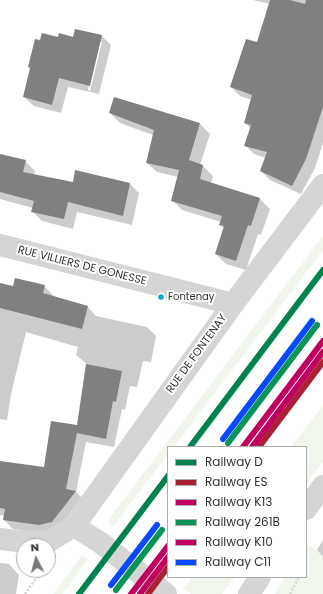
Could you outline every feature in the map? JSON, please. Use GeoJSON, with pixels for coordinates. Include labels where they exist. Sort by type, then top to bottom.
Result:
{"type":"FeatureCollection","features":[{"type":"Feature","properties":{"kind":"street","name":"RUE DE FONTENAY"},"geometry":{"type":"LineString","coordinates":[[74,526],[233,304],[323,185]]}},
{"type":"Feature","properties":{"kind":"street","name":"RUE VILLIERS DE GONESSE"},"geometry":{"type":"LineString","coordinates":[[0,245],[233,304]]}},
{"type":"Feature","properties":{"kind":"street"},"geometry":{"type":"LineString","coordinates":[[307,508],[323,486]]}},
{"type":"Feature","properties":{"kind":"street"},"geometry":{"type":"LineString","coordinates":[[0,539],[48,542],[74,526],[101,543],[166,594]]}},
{"type":"Feature","properties":{"kind":"street"},"geometry":{"type":"LineString","coordinates":[[249,594],[259,578]]}},
{"type":"Feature","properties":{"kind":"path"},"geometry":{"type":"LineString","coordinates":[[25,594],[36,578]]}},
{"type":"Feature","properties":{"kind":"path"},"geometry":{"type":"LineString","coordinates":[[290,594],[298,578]]}},
{"type":"Feature","properties":{"kind":"shaded area"},"geometry":{"type":"Polygon","coordinates":[[[323,236],[323,250],[175,446],[167,446],[167,455],[112,528],[108,520],[323,236]]]}},
{"type":"Feature","properties":{"kind":"shaded area"},"geometry":{"type":"Polygon","coordinates":[[[323,405],[323,462],[307,483],[307,446],[292,446],[323,405]]]}},
{"type":"Feature","properties":{"kind":"shaded area"},"geometry":{"type":"Polygon","coordinates":[[[307,545],[323,554],[323,594],[275,594],[283,578],[307,578],[307,545]]]}},
{"type":"Feature","properties":{"kind":"shaded area"},"geometry":{"type":"Polygon","coordinates":[[[82,555],[88,559],[63,594],[53,594],[82,555]]]}},
{"type":"Feature","properties":{"kind":"shaded area"},"geometry":{"type":"Polygon","coordinates":[[[191,578],[234,578],[222,594],[191,594],[184,588],[191,578]]]}},
{"type":"Feature","properties":{"kind":"building"},"geometry":{"type":"Polygon","coordinates":[[[270,0],[290,0],[305,4],[306,0],[323,0],[323,107],[306,159],[292,186],[260,171],[267,152],[244,146],[251,125],[244,123],[252,95],[230,87],[246,39],[257,42],[270,0]]]}},
{"type":"Feature","properties":{"kind":"building"},"geometry":{"type":"Polygon","coordinates":[[[75,29],[102,35],[90,86],[59,78],[52,105],[23,97],[35,39],[40,40],[42,33],[58,37],[59,33],[73,37],[75,29]]]}},
{"type":"Feature","properties":{"kind":"building"},"geometry":{"type":"Polygon","coordinates":[[[114,97],[200,123],[189,160],[203,165],[200,179],[260,198],[251,226],[248,225],[236,261],[215,254],[224,226],[219,225],[222,216],[171,201],[179,170],[146,163],[154,130],[109,113],[114,97]]]}},
{"type":"Feature","properties":{"kind":"building"},"geometry":{"type":"Polygon","coordinates":[[[0,154],[26,160],[23,172],[73,182],[75,170],[130,183],[123,216],[68,202],[64,219],[31,212],[34,201],[0,192],[0,154]]]}},
{"type":"Feature","properties":{"kind":"building"},"geometry":{"type":"Polygon","coordinates":[[[15,278],[45,285],[43,293],[88,306],[82,329],[0,308],[0,283],[13,286],[15,278]]]}},
{"type":"Feature","properties":{"kind":"building"},"geometry":{"type":"Polygon","coordinates":[[[86,364],[122,371],[116,402],[113,401],[106,439],[77,433],[66,489],[76,491],[52,522],[39,525],[3,520],[5,509],[0,508],[0,461],[44,467],[51,421],[77,425],[86,364]]]}},
{"type":"Feature","properties":{"kind":"rail line","name":"D"},"geometry":{"type":"LineString","coordinates":[[191,446],[323,270]]}},
{"type":"Feature","properties":{"kind":"rail line","name":"C11"},"geometry":{"type":"LineString","coordinates":[[223,439],[312,321]]}},
{"type":"Feature","properties":{"kind":"rail line","name":"261B"},"geometry":{"type":"LineString","coordinates":[[228,443],[317,325]]}},
{"type":"Feature","properties":{"kind":"rail line","name":"K13"},"geometry":{"type":"LineString","coordinates":[[244,446],[323,341]]}},
{"type":"Feature","properties":{"kind":"rail line","name":"K10"},"geometry":{"type":"LineString","coordinates":[[253,446],[323,352]]}},
{"type":"Feature","properties":{"kind":"rail line","name":"ES"},"geometry":{"type":"LineString","coordinates":[[260,446],[323,362]]}},
{"type":"Feature","properties":{"kind":"rail line","name":"D"},"geometry":{"type":"LineString","coordinates":[[79,594],[167,477]]}},
{"type":"Feature","properties":{"kind":"rail line","name":"C11"},"geometry":{"type":"LineString","coordinates":[[111,585],[157,525]]}},
{"type":"Feature","properties":{"kind":"rail line","name":"261B"},"geometry":{"type":"LineString","coordinates":[[116,590],[162,530]]}},
{"type":"Feature","properties":{"kind":"rail line","name":"K13"},"geometry":{"type":"LineString","coordinates":[[131,594],[167,547]]}},
{"type":"Feature","properties":{"kind":"rail line","name":"K10"},"geometry":{"type":"LineString","coordinates":[[140,594],[167,558]]}},
{"type":"Feature","properties":{"kind":"rail line","name":"ES"},"geometry":{"type":"LineString","coordinates":[[148,594],[167,568]]}},
{"type":"Feature","properties":{"kind":"place","name":"Fontenay"},"geometry":{"type":"Point","coordinates":[161,297]}}]}
